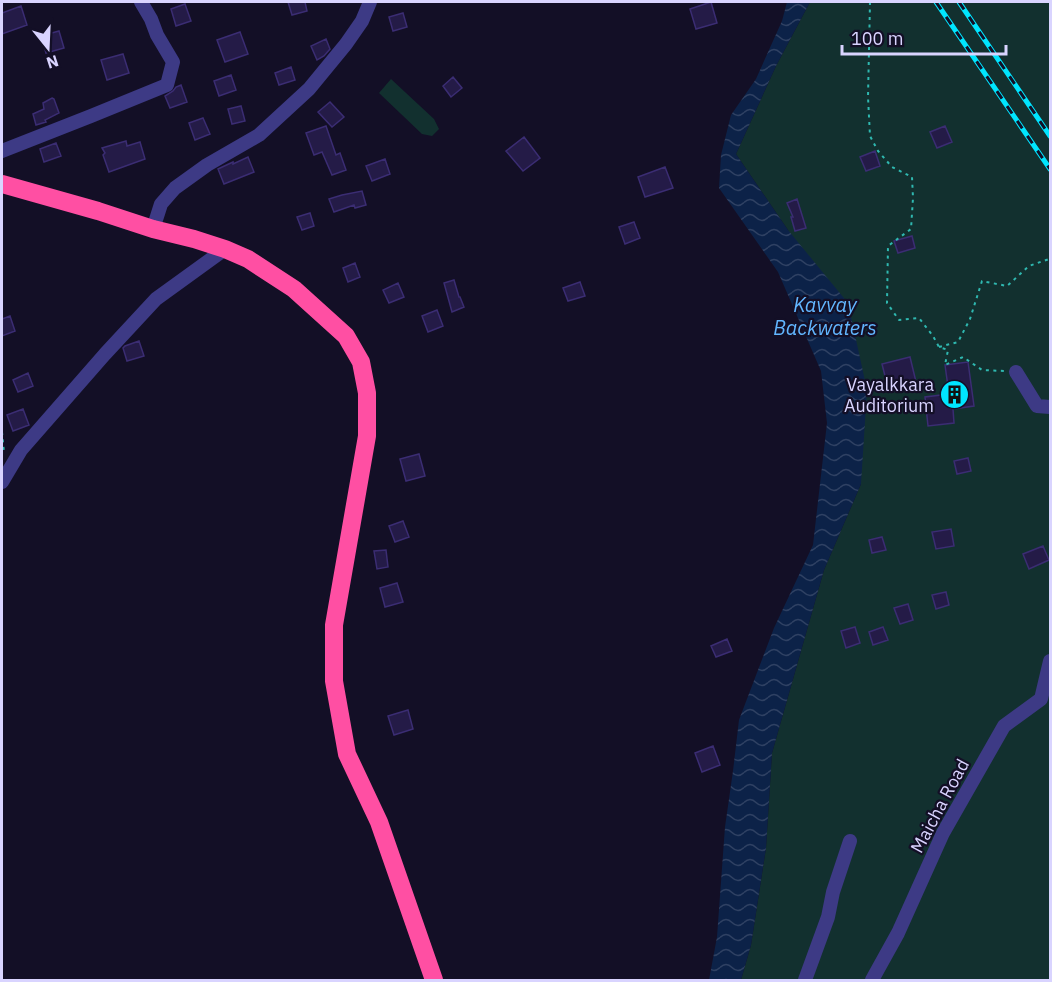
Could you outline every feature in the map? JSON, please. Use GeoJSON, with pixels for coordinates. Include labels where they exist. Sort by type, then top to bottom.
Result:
{"type":"FeatureCollection","features":[{"type":"Feature","properties":{"kind":"highway"},"geometry":{"type":"LineString","coordinates":[[2,184],[153,229],[195,239],[248,259],[294,289],[346,336],[361,362],[367,393],[367,436],[334,625],[334,681],[347,754],[379,822],[434,981]]}},
{"type":"Feature","properties":{"kind":"street"},"geometry":{"type":"LineString","coordinates":[[2,151],[92,117],[167,85],[173,62],[141,2]]}},
{"type":"Feature","properties":{"kind":"street"},"geometry":{"type":"LineString","coordinates":[[153,229],[161,204],[175,189],[207,165],[259,135],[309,89],[346,44],[362,21],[370,2]]}},
{"type":"Feature","properties":{"kind":"street"},"geometry":{"type":"LineString","coordinates":[[2,482],[21,450],[156,299],[225,249]]}},
{"type":"Feature","properties":{"kind":"street"},"geometry":{"type":"LineString","coordinates":[[1016,372],[1037,406],[1050,407]]}},
{"type":"Feature","properties":{"kind":"street","name":"Maicha Road"},"geometry":{"type":"LineString","coordinates":[[872,981],[898,933],[943,833],[1004,726],[1041,699],[1050,661]]}},
{"type":"Feature","properties":{"kind":"street"},"geometry":{"type":"LineString","coordinates":[[806,981],[850,842]]}},
{"type":"Feature","properties":{"kind":"path"},"geometry":{"type":"LineString","coordinates":[[870,2],[868,97],[870,136],[878,151],[892,167],[912,177],[911,229],[888,246],[887,303],[899,320],[919,318],[939,347],[948,350],[945,365],[963,357],[982,370],[1016,372]]}},
{"type":"Feature","properties":{"kind":"path"},"geometry":{"type":"LineString","coordinates":[[939,347],[958,342],[970,319],[982,281],[1007,286],[1029,266],[1049,259]]}},
{"type":"Feature","properties":{"kind":"path"},"geometry":{"type":"LineString","coordinates":[[2,432],[5,461],[9,469]]}},
{"type":"Feature","properties":{"kind":"green space"},"geometry":{"type":"Polygon","coordinates":[[[810,2],[1050,2],[1050,980],[741,980],[751,945],[766,848],[772,753],[824,570],[861,484],[788,230],[736,154],[776,66],[810,2]]]}},
{"type":"Feature","properties":{"kind":"green space"},"geometry":{"type":"Polygon","coordinates":[[[391,79],[434,119],[439,129],[432,136],[422,134],[379,93],[391,79]]]}},
{"type":"Feature","properties":{"kind":"water","name":"Kavvay Backwaters"},"geometry":{"type":"Polygon","coordinates":[[[787,2],[810,2],[776,66],[736,154],[788,230],[848,303],[867,390],[861,484],[824,570],[772,753],[766,848],[751,945],[741,980],[709,980],[717,937],[725,827],[739,720],[774,628],[813,545],[827,423],[821,371],[778,272],[719,188],[721,155],[731,115],[756,79],[782,21],[787,2]]]}},
{"type":"Feature","properties":{"kind":"building"},"geometry":{"type":"Polygon","coordinates":[[[288,2],[305,2],[307,11],[292,15],[288,2]]]}},
{"type":"Feature","properties":{"kind":"building"},"geometry":{"type":"Polygon","coordinates":[[[711,2],[717,23],[696,29],[690,9],[711,2]]]}},
{"type":"Feature","properties":{"kind":"building"},"geometry":{"type":"Polygon","coordinates":[[[185,4],[191,21],[176,26],[171,9],[185,4]]]}},
{"type":"Feature","properties":{"kind":"building"},"geometry":{"type":"Polygon","coordinates":[[[21,6],[27,25],[2,34],[2,13],[21,6]]]}},
{"type":"Feature","properties":{"kind":"building"},"geometry":{"type":"Polygon","coordinates":[[[403,13],[407,27],[393,31],[389,17],[403,13]]]}},
{"type":"Feature","properties":{"kind":"building"},"geometry":{"type":"Polygon","coordinates":[[[59,31],[64,48],[46,53],[41,36],[59,31]]]}},
{"type":"Feature","properties":{"kind":"building"},"geometry":{"type":"Polygon","coordinates":[[[240,32],[248,54],[225,62],[217,40],[240,32]]]}},
{"type":"Feature","properties":{"kind":"building"},"geometry":{"type":"Polygon","coordinates":[[[326,39],[330,49],[317,60],[311,46],[326,39]]]}},
{"type":"Feature","properties":{"kind":"building"},"geometry":{"type":"Polygon","coordinates":[[[123,54],[129,73],[107,80],[101,60],[123,54]]]}},
{"type":"Feature","properties":{"kind":"building"},"geometry":{"type":"Polygon","coordinates":[[[291,67],[295,80],[279,85],[275,73],[291,67]]]}},
{"type":"Feature","properties":{"kind":"building"},"geometry":{"type":"Polygon","coordinates":[[[231,75],[236,90],[219,96],[214,81],[231,75]]]}},
{"type":"Feature","properties":{"kind":"building"},"geometry":{"type":"Polygon","coordinates":[[[453,77],[462,88],[451,97],[443,86],[453,77]]]}},
{"type":"Feature","properties":{"kind":"building"},"geometry":{"type":"Polygon","coordinates":[[[181,85],[187,102],[170,108],[165,96],[181,85]]]}},
{"type":"Feature","properties":{"kind":"building"},"geometry":{"type":"Polygon","coordinates":[[[52,98],[59,113],[45,120],[46,122],[36,125],[33,114],[44,109],[43,103],[52,98]]]}},
{"type":"Feature","properties":{"kind":"building"},"geometry":{"type":"Polygon","coordinates":[[[330,102],[344,117],[332,127],[318,112],[330,102]]]}},
{"type":"Feature","properties":{"kind":"building"},"geometry":{"type":"Polygon","coordinates":[[[241,106],[245,121],[232,124],[228,109],[241,106]]]}},
{"type":"Feature","properties":{"kind":"building"},"geometry":{"type":"Polygon","coordinates":[[[203,118],[210,134],[195,140],[189,123],[203,118]]]}},
{"type":"Feature","properties":{"kind":"building"},"geometry":{"type":"Polygon","coordinates":[[[326,126],[336,155],[340,153],[346,170],[332,175],[322,152],[314,155],[306,133],[326,126]]]}},
{"type":"Feature","properties":{"kind":"building"},"geometry":{"type":"Polygon","coordinates":[[[945,126],[952,142],[937,148],[930,132],[945,126]]]}},
{"type":"Feature","properties":{"kind":"building"},"geometry":{"type":"Polygon","coordinates":[[[524,137],[540,158],[523,171],[506,151],[524,137]]]}},
{"type":"Feature","properties":{"kind":"building"},"geometry":{"type":"Polygon","coordinates":[[[126,141],[127,146],[140,142],[145,159],[109,172],[102,148],[126,141]]]}},
{"type":"Feature","properties":{"kind":"building"},"geometry":{"type":"Polygon","coordinates":[[[56,143],[61,156],[44,162],[40,149],[56,143]]]}},
{"type":"Feature","properties":{"kind":"building"},"geometry":{"type":"Polygon","coordinates":[[[875,151],[880,166],[866,171],[860,157],[875,151]]]}},
{"type":"Feature","properties":{"kind":"building"},"geometry":{"type":"Polygon","coordinates":[[[248,157],[254,172],[224,184],[218,169],[248,157]]]}},
{"type":"Feature","properties":{"kind":"building"},"geometry":{"type":"Polygon","coordinates":[[[385,159],[390,174],[372,181],[366,166],[385,159]]]}},
{"type":"Feature","properties":{"kind":"building"},"geometry":{"type":"Polygon","coordinates":[[[665,167],[673,188],[645,197],[638,177],[665,167]]]}},
{"type":"Feature","properties":{"kind":"building"},"geometry":{"type":"Polygon","coordinates":[[[362,191],[366,205],[355,208],[354,205],[334,212],[329,199],[362,191]]]}},
{"type":"Feature","properties":{"kind":"building"},"geometry":{"type":"Polygon","coordinates":[[[797,199],[806,228],[795,231],[791,217],[793,217],[787,203],[797,199]]]}},
{"type":"Feature","properties":{"kind":"building"},"geometry":{"type":"Polygon","coordinates":[[[310,213],[314,226],[302,230],[297,217],[310,213]]]}},
{"type":"Feature","properties":{"kind":"building"},"geometry":{"type":"Polygon","coordinates":[[[634,222],[640,238],[625,244],[619,227],[634,222]]]}},
{"type":"Feature","properties":{"kind":"building"},"geometry":{"type":"Polygon","coordinates":[[[912,236],[915,248],[898,253],[894,241],[912,236]]]}},
{"type":"Feature","properties":{"kind":"building"},"geometry":{"type":"Polygon","coordinates":[[[355,263],[360,277],[348,282],[343,268],[355,263]]]}},
{"type":"Feature","properties":{"kind":"building"},"geometry":{"type":"Polygon","coordinates":[[[454,280],[464,307],[452,312],[444,283],[454,280]]]}},
{"type":"Feature","properties":{"kind":"building"},"geometry":{"type":"Polygon","coordinates":[[[580,282],[585,296],[568,301],[563,288],[580,282]]]}},
{"type":"Feature","properties":{"kind":"building"},"geometry":{"type":"Polygon","coordinates":[[[398,283],[404,297],[389,303],[383,290],[398,283]]]}},
{"type":"Feature","properties":{"kind":"building"},"geometry":{"type":"Polygon","coordinates":[[[437,310],[443,326],[428,332],[422,316],[437,310]]]}},
{"type":"Feature","properties":{"kind":"building"},"geometry":{"type":"Polygon","coordinates":[[[10,316],[15,331],[2,336],[2,319],[10,316]]]}},
{"type":"Feature","properties":{"kind":"building"},"geometry":{"type":"Polygon","coordinates":[[[139,341],[144,356],[127,361],[123,348],[139,341]]]}},
{"type":"Feature","properties":{"kind":"building"},"geometry":{"type":"Polygon","coordinates":[[[910,357],[917,386],[889,392],[882,364],[910,357]]]}},
{"type":"Feature","properties":{"kind":"building","name":"Vayalkkara Auditorium"},"geometry":{"type":"Polygon","coordinates":[[[968,362],[974,406],[953,409],[954,423],[928,426],[925,397],[949,394],[945,365],[968,362]]]}},
{"type":"Feature","properties":{"kind":"building"},"geometry":{"type":"Polygon","coordinates":[[[28,373],[33,386],[18,392],[13,380],[28,373]]]}},
{"type":"Feature","properties":{"kind":"building"},"geometry":{"type":"Polygon","coordinates":[[[23,409],[29,425],[13,431],[7,415],[23,409]]]}},
{"type":"Feature","properties":{"kind":"building"},"geometry":{"type":"Polygon","coordinates":[[[419,454],[425,476],[406,481],[400,459],[419,454]]]}},
{"type":"Feature","properties":{"kind":"building"},"geometry":{"type":"Polygon","coordinates":[[[968,458],[971,471],[957,474],[954,461],[968,458]]]}},
{"type":"Feature","properties":{"kind":"building"},"geometry":{"type":"Polygon","coordinates":[[[403,521],[409,537],[395,542],[389,526],[403,521]]]}},
{"type":"Feature","properties":{"kind":"building"},"geometry":{"type":"Polygon","coordinates":[[[951,529],[954,546],[936,549],[932,532],[951,529]]]}},
{"type":"Feature","properties":{"kind":"building"},"geometry":{"type":"Polygon","coordinates":[[[882,537],[886,550],[872,553],[869,540],[882,537]]]}},
{"type":"Feature","properties":{"kind":"building"},"geometry":{"type":"Polygon","coordinates":[[[1043,546],[1049,560],[1029,569],[1023,554],[1043,546]]]}},
{"type":"Feature","properties":{"kind":"building"},"geometry":{"type":"Polygon","coordinates":[[[386,550],[388,567],[377,569],[374,551],[386,550]]]}},
{"type":"Feature","properties":{"kind":"building"},"geometry":{"type":"Polygon","coordinates":[[[397,583],[403,602],[385,607],[380,588],[397,583]]]}},
{"type":"Feature","properties":{"kind":"building"},"geometry":{"type":"Polygon","coordinates":[[[946,592],[949,605],[936,609],[932,595],[946,592]]]}},
{"type":"Feature","properties":{"kind":"building"},"geometry":{"type":"Polygon","coordinates":[[[908,604],[913,620],[900,624],[894,608],[908,604]]]}},
{"type":"Feature","properties":{"kind":"building"},"geometry":{"type":"Polygon","coordinates":[[[855,627],[860,643],[846,648],[841,631],[855,627]]]}},
{"type":"Feature","properties":{"kind":"building"},"geometry":{"type":"Polygon","coordinates":[[[883,627],[888,640],[873,645],[869,632],[883,627]]]}},
{"type":"Feature","properties":{"kind":"building"},"geometry":{"type":"Polygon","coordinates":[[[727,639],[732,651],[716,657],[711,646],[727,639]]]}},
{"type":"Feature","properties":{"kind":"building"},"geometry":{"type":"Polygon","coordinates":[[[408,710],[413,729],[394,735],[388,716],[408,710]]]}},
{"type":"Feature","properties":{"kind":"building"},"geometry":{"type":"Polygon","coordinates":[[[713,746],[720,765],[702,772],[695,753],[713,746]]]}},
{"type":"Feature","properties":{"kind":"railway"},"geometry":{"type":"LineString","coordinates":[[936,2],[1050,169]]}},
{"type":"Feature","properties":{"kind":"railway"},"geometry":{"type":"LineString","coordinates":[[959,2],[1050,136]]}},
{"type":"Feature","properties":{"kind":"place","name":"Vayalkkara Auditorium"},"geometry":{"type":"Point","coordinates":[955,395]}}]}
